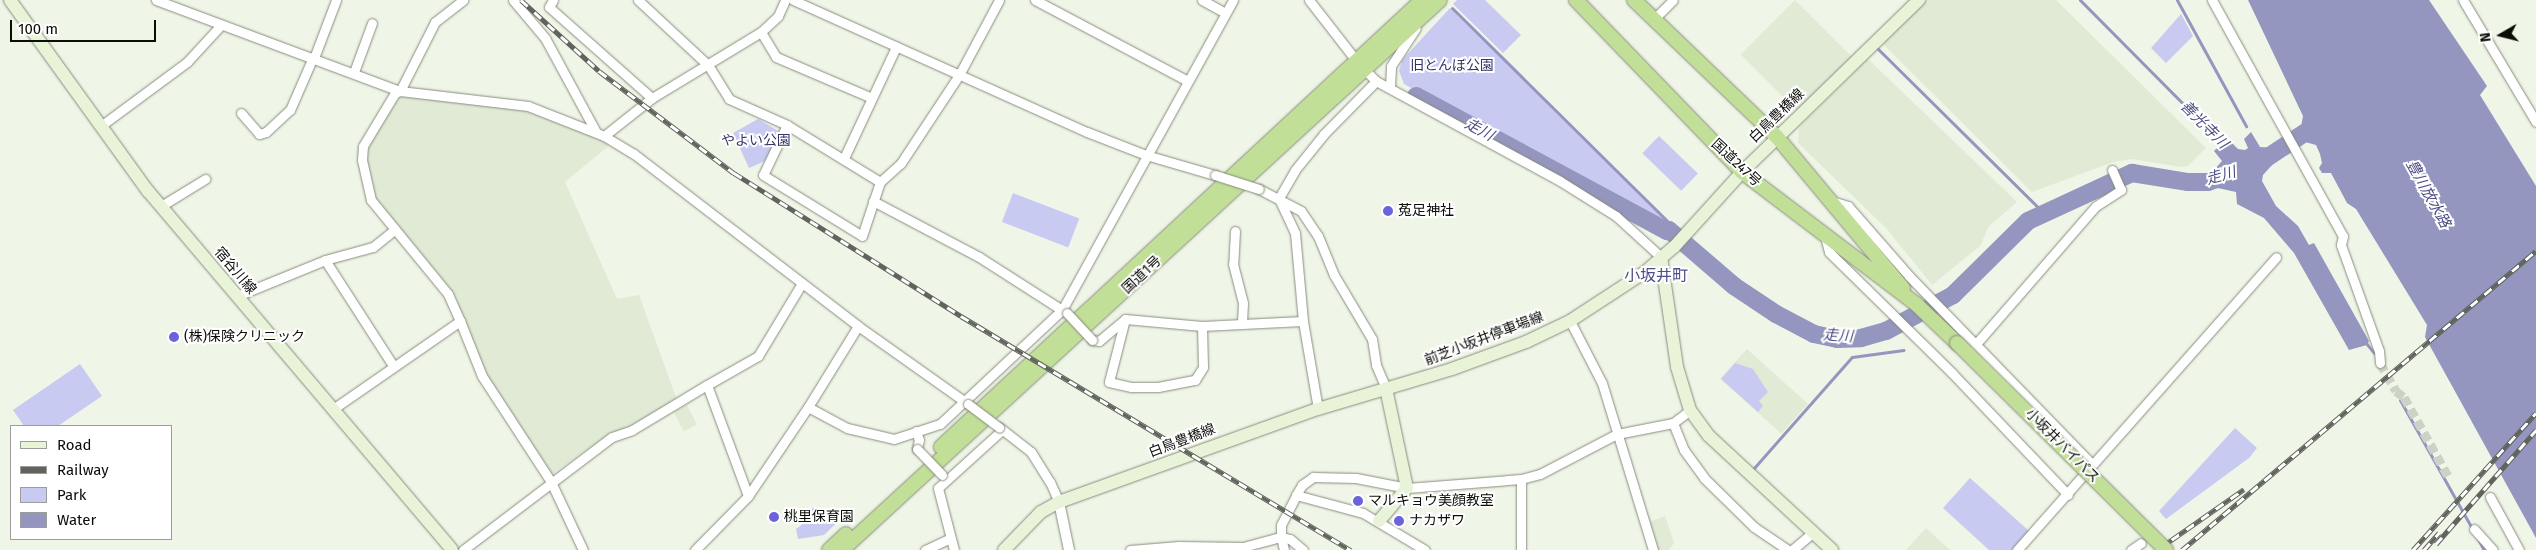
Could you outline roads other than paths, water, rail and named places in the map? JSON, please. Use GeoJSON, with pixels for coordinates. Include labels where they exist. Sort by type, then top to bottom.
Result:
{"type":"FeatureCollection","features":[{"type":"Feature","properties":{"kind":"highway","name":"国道1号"},"geometry":{"type":"LineString","coordinates":[[842,550],[1361,67],[1422,0]]}},
{"type":"Feature","properties":{"kind":"highway","name":"国道1号"},"geometry":{"type":"LineString","coordinates":[[829,550],[1361,67],[1440,0]]}},
{"type":"Feature","properties":{"kind":"highway","name":"国道247号"},"geometry":{"type":"LineString","coordinates":[[1576,0],[1742,172],[1916,304],[1957,343]]}},
{"type":"Feature","properties":{"kind":"highway","name":"国道247号"},"geometry":{"type":"LineString","coordinates":[[1634,0],[1655,18],[1777,137],[1916,304]]}},
{"type":"Feature","properties":{"kind":"highway","name":"小坂井バイパス"},"geometry":{"type":"LineString","coordinates":[[1957,343],[2166,550]]}},
{"type":"Feature","properties":{"kind":"main road","name":"宿谷川線"},"geometry":{"type":"LineString","coordinates":[[10,0],[161,206],[452,550]]}},
{"type":"Feature","properties":{"kind":"main road","name":"白鳥豊橋線"},"geometry":{"type":"LineString","coordinates":[[1662,257],[1686,236],[1742,172],[1919,0]]}},
{"type":"Feature","properties":{"kind":"main road","name":"前芝小坂井停車場線"},"geometry":{"type":"LineString","coordinates":[[1386,388],[1461,366],[1526,342],[1570,321],[1645,272],[1662,257]]}},
{"type":"Feature","properties":{"kind":"main road"},"geometry":{"type":"LineString","coordinates":[[1662,257],[1678,367],[1690,410],[1709,436],[1832,550]]}},
{"type":"Feature","properties":{"kind":"main road","name":"白鳥豊橋線"},"geometry":{"type":"LineString","coordinates":[[1004,550],[1041,512],[1058,502],[1318,409],[1386,388]]}},
{"type":"Feature","properties":{"kind":"main road"},"geometry":{"type":"LineString","coordinates":[[1379,521],[1406,488],[1386,388]]}},
{"type":"Feature","properties":{"kind":"street"},"geometry":{"type":"LineString","coordinates":[[156,0],[400,90],[528,106],[600,134],[634,154],[858,326],[1031,452],[1050,482],[1058,502],[1069,550]]}},
{"type":"Feature","properties":{"kind":"street"},"geometry":{"type":"LineString","coordinates":[[240,113],[260,134],[266,132],[290,110],[314,58],[336,0]]}},
{"type":"Feature","properties":{"kind":"street"},"geometry":{"type":"LineString","coordinates":[[463,0],[435,22],[400,90],[395,93],[363,146],[362,160],[371,200],[448,294],[482,376],[551,482],[583,550]]}},
{"type":"Feature","properties":{"kind":"street"},"geometry":{"type":"LineString","coordinates":[[513,0],[544,38],[600,134]]}},
{"type":"Feature","properties":{"kind":"street"},"geometry":{"type":"LineString","coordinates":[[553,0],[549,7],[652,98]]}},
{"type":"Feature","properties":{"kind":"street"},"geometry":{"type":"LineString","coordinates":[[638,0],[708,65],[729,99],[787,125],[844,158],[880,182]]}},
{"type":"Feature","properties":{"kind":"street"},"geometry":{"type":"LineString","coordinates":[[600,134],[652,98],[761,32],[778,16],[785,0]]}},
{"type":"Feature","properties":{"kind":"street"},"geometry":{"type":"LineString","coordinates":[[793,0],[959,75],[1146,155],[1259,189],[1280,198],[1301,212],[1318,236],[1334,275],[1372,339],[1376,365],[1386,388]]}},
{"type":"Feature","properties":{"kind":"street"},"geometry":{"type":"LineString","coordinates":[[787,125],[763,176],[862,236],[880,182],[900,163],[959,75],[999,0]]}},
{"type":"Feature","properties":{"kind":"street"},"geometry":{"type":"LineString","coordinates":[[1036,0],[1188,81]]}},
{"type":"Feature","properties":{"kind":"street"},"geometry":{"type":"LineString","coordinates":[[1202,0],[1225,13]]}},
{"type":"Feature","properties":{"kind":"street"},"geometry":{"type":"LineString","coordinates":[[808,407],[847,428],[870,436],[894,439],[940,424],[966,403],[1065,312],[1146,155],[1233,0]]}},
{"type":"Feature","properties":{"kind":"street"},"geometry":{"type":"LineString","coordinates":[[1309,0],[1361,67],[1376,81],[1390,87],[1616,216],[1662,257]]}},
{"type":"Feature","properties":{"kind":"street"},"geometry":{"type":"LineString","coordinates":[[1655,18],[1673,0]]}},
{"type":"Feature","properties":{"kind":"street"},"geometry":{"type":"LineString","coordinates":[[2212,0],[2343,236],[2341,245],[2379,351],[2380,363]]}},
{"type":"Feature","properties":{"kind":"street"},"geometry":{"type":"LineString","coordinates":[[2463,0],[2536,122]]}},
{"type":"Feature","properties":{"kind":"street"},"geometry":{"type":"LineString","coordinates":[[1390,87],[1395,59],[1424,15]]}},
{"type":"Feature","properties":{"kind":"street"},"geometry":{"type":"LineString","coordinates":[[354,72],[372,23]]}},
{"type":"Feature","properties":{"kind":"street"},"geometry":{"type":"LineString","coordinates":[[102,125],[187,62],[221,25]]}},
{"type":"Feature","properties":{"kind":"street"},"geometry":{"type":"LineString","coordinates":[[761,32],[776,57],[872,98]]}},
{"type":"Feature","properties":{"kind":"street"},"geometry":{"type":"LineString","coordinates":[[844,158],[896,47]]}},
{"type":"Feature","properties":{"kind":"street"},"geometry":{"type":"LineString","coordinates":[[1280,198],[1295,170],[1324,134],[1376,81]]}},
{"type":"Feature","properties":{"kind":"street"},"geometry":{"type":"LineString","coordinates":[[1975,345],[2096,206],[2121,190],[2112,170]]}},
{"type":"Feature","properties":{"kind":"street"},"geometry":{"type":"LineString","coordinates":[[161,206],[205,179]]}},
{"type":"Feature","properties":{"kind":"street"},"geometry":{"type":"LineString","coordinates":[[1280,198],[1295,233],[1303,321],[1318,409]]}},
{"type":"Feature","properties":{"kind":"street"},"geometry":{"type":"LineString","coordinates":[[873,201],[979,257],[1065,312],[1092,340],[1099,341],[1125,318],[1202,326],[1242,322],[1303,321]]}},
{"type":"Feature","properties":{"kind":"street"},"geometry":{"type":"LineString","coordinates":[[1832,201],[1848,206],[1975,345],[2092,464]]}},
{"type":"Feature","properties":{"kind":"street"},"geometry":{"type":"LineString","coordinates":[[237,296],[325,260],[373,247],[395,229]]}},
{"type":"Feature","properties":{"kind":"street"},"geometry":{"type":"LineString","coordinates":[[1235,231],[1233,264],[1243,303],[1242,322]]}},
{"type":"Feature","properties":{"kind":"street"},"geometry":{"type":"LineString","coordinates":[[1825,236],[1828,252],[1952,373],[2068,495]]}},
{"type":"Feature","properties":{"kind":"street"},"geometry":{"type":"LineString","coordinates":[[2017,550],[2068,495],[2092,464],[2276,257]]}},
{"type":"Feature","properties":{"kind":"street"},"geometry":{"type":"LineString","coordinates":[[325,260],[394,367]]}},
{"type":"Feature","properties":{"kind":"street"},"geometry":{"type":"LineString","coordinates":[[463,550],[612,437],[632,430],[758,356],[802,282]]}},
{"type":"Feature","properties":{"kind":"street"},"geometry":{"type":"LineString","coordinates":[[1125,318],[1109,382],[1131,387],[1158,387],[1195,380],[1203,367],[1202,326]]}},
{"type":"Feature","properties":{"kind":"street"},"geometry":{"type":"LineString","coordinates":[[333,409],[460,321]]}},
{"type":"Feature","properties":{"kind":"street"},"geometry":{"type":"LineString","coordinates":[[1570,321],[1602,383],[1653,550]]}},
{"type":"Feature","properties":{"kind":"street"},"geometry":{"type":"LineString","coordinates":[[695,550],[748,496],[808,407],[858,326]]}},
{"type":"Feature","properties":{"kind":"street"},"geometry":{"type":"LineString","coordinates":[[707,386],[748,496]]}},
{"type":"Feature","properties":{"kind":"street"},"geometry":{"type":"LineString","coordinates":[[1284,550],[1280,525],[1302,484],[1312,477],[1356,478],[1406,488],[1521,479],[1540,474],[1617,434],[1674,423],[1690,410]]}},
{"type":"Feature","properties":{"kind":"street"},"geometry":{"type":"LineString","coordinates":[[1674,423],[1684,450],[1704,478],[1754,527],[1788,550]]}},
{"type":"Feature","properties":{"kind":"street"},"geometry":{"type":"LineString","coordinates":[[954,550],[949,539],[938,488],[944,477],[1000,428]]}},
{"type":"Feature","properties":{"kind":"street"},"geometry":{"type":"LineString","coordinates":[[916,431],[920,440],[917,449],[944,477]]}},
{"type":"Feature","properties":{"kind":"street"},"geometry":{"type":"LineString","coordinates":[[1521,479],[1521,550]]}},
{"type":"Feature","properties":{"kind":"street"},"geometry":{"type":"LineString","coordinates":[[1296,495],[1363,513],[1425,550]]}},
{"type":"Feature","properties":{"kind":"street"},"geometry":{"type":"LineString","coordinates":[[2490,497],[2520,550]]}},
{"type":"Feature","properties":{"kind":"street"},"geometry":{"type":"LineString","coordinates":[[2474,529],[2493,550]]}},
{"type":"Feature","properties":{"kind":"street"},"geometry":{"type":"LineString","coordinates":[[1792,550],[1812,533]]}},
{"type":"Feature","properties":{"kind":"street"},"geometry":{"type":"LineString","coordinates":[[1130,550],[1179,546],[1243,548],[1281,537],[1290,539],[1303,550]]}},
{"type":"Feature","properties":{"kind":"street"},"geometry":{"type":"LineString","coordinates":[[925,550],[949,539]]}},
{"type":"Feature","properties":{"kind":"street"},"geometry":{"type":"LineString","coordinates":[[2131,550],[2142,543]]}},
{"type":"Feature","properties":{"kind":"water","name":"豊川放水路"},"geometry":{"type":"Polygon","coordinates":[[[2248,0],[2429,0],[2487,86],[2480,95],[2536,186],[2536,538],[2425,337],[2427,325],[2356,209],[2347,203],[2331,173],[2322,173],[2319,168],[2322,163],[2316,145],[2305,142],[2300,133],[2303,116],[2248,0]]]}},
{"type":"Feature","properties":{"kind":"water"},"geometry":{"type":"Polygon","coordinates":[[[2251,132],[2260,147],[2276,148],[2280,156],[2263,175],[2262,181],[2276,206],[2298,226],[2309,245],[2314,243],[2369,341],[2367,345],[2349,350],[2294,253],[2264,218],[2237,204],[2236,192],[2204,185],[2205,180],[2222,161],[2214,151],[2227,138],[2238,149],[2245,150],[2248,148],[2244,139],[2251,132]]]}},
{"type":"Feature","properties":{"kind":"waterway","name":"善光寺川"},"geometry":{"type":"LineString","coordinates":[[2080,0],[2224,145]]}},
{"type":"Feature","properties":{"kind":"waterway"},"geometry":{"type":"LineString","coordinates":[[2177,0],[2246,126]]}},
{"type":"Feature","properties":{"kind":"waterway"},"geometry":{"type":"LineString","coordinates":[[1452,8],[1680,234]]}},
{"type":"Feature","properties":{"kind":"waterway"},"geometry":{"type":"LineString","coordinates":[[1877,48],[2045,214]]}},
{"type":"Feature","properties":{"kind":"waterway","name":"走川"},"geometry":{"type":"LineString","coordinates":[[1416,96],[1667,231],[1669,230],[1734,286],[1776,314],[1814,334],[1837,339],[1861,338],[1886,331],[1953,295],[2028,221],[2132,173],[2188,182],[2208,182],[2228,175]]}},
{"type":"Feature","properties":{"kind":"waterway","name":"善光寺川"},"geometry":{"type":"LineString","coordinates":[[2259,163],[2321,122]]}},
{"type":"Feature","properties":{"kind":"waterway"},"geometry":{"type":"LineString","coordinates":[[2366,343],[2374,353]]}},
{"type":"Feature","properties":{"kind":"waterway"},"geometry":{"type":"LineString","coordinates":[[1754,468],[1852,357],[1904,350]]}},
{"type":"Feature","properties":{"kind":"waterway"},"geometry":{"type":"LineString","coordinates":[[2400,400],[2473,530]]}},
{"type":"Feature","properties":{"kind":"waterway"},"geometry":{"type":"LineString","coordinates":[[2477,537],[2484,550]]}},
{"type":"Feature","properties":{"kind":"tunnel"},"geometry":{"type":"LineString","coordinates":[[2380,363],[2396,391],[2404,397],[2449,478]]}},
{"type":"Feature","properties":{"kind":"railway"},"geometry":{"type":"LineString","coordinates":[[521,0],[599,71],[734,173],[961,316],[1351,550]]}},
{"type":"Feature","properties":{"kind":"railway"},"geometry":{"type":"LineString","coordinates":[[2182,550],[2536,251]]}},
{"type":"Feature","properties":{"kind":"railway"},"geometry":{"type":"LineString","coordinates":[[2413,550],[2536,413]]}},
{"type":"Feature","properties":{"kind":"railway"},"geometry":{"type":"LineString","coordinates":[[2436,544],[2536,430]]}},
{"type":"Feature","properties":{"kind":"railway"},"geometry":{"type":"LineString","coordinates":[[2157,550],[2244,489]]}},
{"type":"Feature","properties":{"kind":"railway"},"geometry":{"type":"LineString","coordinates":[[2424,550],[2439,533]]}},
{"type":"Feature","properties":{"kind":"place","name":"菟足神社"},"geometry":{"type":"Point","coordinates":[1388,211]}},
{"type":"Feature","properties":{"kind":"place","name":"(株)保険クリニック"},"geometry":{"type":"Point","coordinates":[174,337]}},
{"type":"Feature","properties":{"kind":"place","name":"マルキョウ美顔教室"},"geometry":{"type":"Point","coordinates":[1358,501]}},
{"type":"Feature","properties":{"kind":"place","name":"桃里保育園"},"geometry":{"type":"Point","coordinates":[774,517]}},
{"type":"Feature","properties":{"kind":"place","name":"ナカザワ"},"geometry":{"type":"Point","coordinates":[1399,521]}},
{"type":"Feature","properties":{"kind":"district","name":"小坂井町"},"geometry":{"type":"Point","coordinates":[1656,276]}},
{"type":"Feature","properties":{"kind":"park label","name":"旧とんぼ公園"},"geometry":{"type":"Point","coordinates":[1452,66]}},
{"type":"Feature","properties":{"kind":"park label","name":"やよい公園"},"geometry":{"type":"Point","coordinates":[756,141]}}]}
